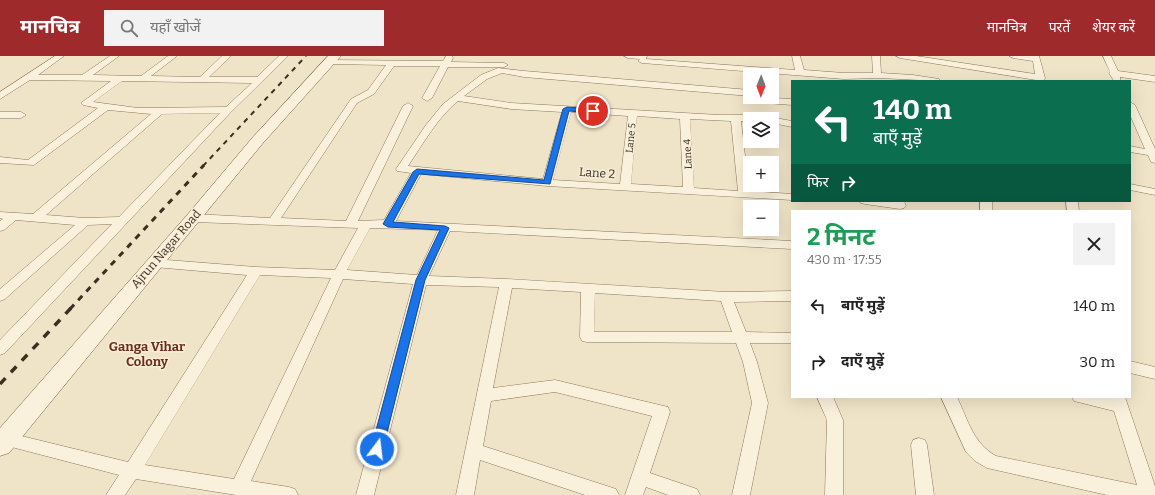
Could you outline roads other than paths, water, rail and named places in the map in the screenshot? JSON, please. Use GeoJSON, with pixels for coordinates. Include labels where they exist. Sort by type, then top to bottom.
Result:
{"type":"FeatureCollection","features":[{"type":"Feature","properties":{"kind":"street"},"geometry":{"type":"LineString","coordinates":[[0,96],[60,56]]}},
{"type":"Feature","properties":{"kind":"street"},"geometry":{"type":"LineString","coordinates":[[84,78],[115,56]]}},
{"type":"Feature","properties":{"kind":"street"},"geometry":{"type":"LineString","coordinates":[[142,79],[173,56]]}},
{"type":"Feature","properties":{"kind":"street"},"geometry":{"type":"LineString","coordinates":[[202,79],[228,56]]}},
{"type":"Feature","properties":{"kind":"street"},"geometry":{"type":"LineString","coordinates":[[0,349],[125,220],[228,110],[284,56]]}},
{"type":"Feature","properties":{"kind":"street"},"geometry":{"type":"LineString","coordinates":[[457,98],[502,67],[507,56]]}},
{"type":"Feature","properties":{"kind":"street"},"geometry":{"type":"LineString","coordinates":[[628,56],[643,67],[743,93]]}},
{"type":"Feature","properties":{"kind":"street"},"geometry":{"type":"LineString","coordinates":[[796,56],[800,72]]}},
{"type":"Feature","properties":{"kind":"street"},"geometry":{"type":"LineString","coordinates":[[876,56],[877,74]]}},
{"type":"Feature","properties":{"kind":"street"},"geometry":{"type":"LineString","coordinates":[[900,56],[1040,80],[1036,58],[1013,56]]}},
{"type":"Feature","properties":{"kind":"street"},"geometry":{"type":"LineString","coordinates":[[1107,56],[1113,73],[1117,80]]}},
{"type":"Feature","properties":{"kind":"street"},"geometry":{"type":"LineString","coordinates":[[332,59],[391,64],[448,60],[502,67],[524,74],[643,67],[743,69]]}},
{"type":"Feature","properties":{"kind":"street","name":"Ajrun Nagar Road"},"geometry":{"type":"LineString","coordinates":[[3,442],[154,263],[194,218],[258,140],[332,59]]}},
{"type":"Feature","properties":{"kind":"street"},"geometry":{"type":"LineString","coordinates":[[428,98],[448,60]]}},
{"type":"Feature","properties":{"kind":"street"},"geometry":{"type":"LineString","coordinates":[[273,222],[354,102],[371,92],[391,64]]}},
{"type":"Feature","properties":{"kind":"street"},"geometry":{"type":"LineString","coordinates":[[779,71],[844,78],[877,74],[924,80]]}},
{"type":"Feature","properties":{"kind":"street"},"geometry":{"type":"LineString","coordinates":[[1113,73],[1155,79]]}},
{"type":"Feature","properties":{"kind":"street"},"geometry":{"type":"LineString","coordinates":[[28,77],[258,80]]}},
{"type":"Feature","properties":{"kind":"street"},"geometry":{"type":"LineString","coordinates":[[119,79],[86,103],[105,108],[160,111],[228,110]]}},
{"type":"Feature","properties":{"kind":"street"},"geometry":{"type":"LineString","coordinates":[[0,89],[10,89]]}},
{"type":"Feature","properties":{"kind":"street"},"geometry":{"type":"LineString","coordinates":[[457,98],[511,106],[743,119]]}},
{"type":"Feature","properties":{"kind":"street","name":"Lane 2"},"geometry":{"type":"LineString","coordinates":[[457,98],[446,106],[429,127],[401,169],[417,172],[547,182],[791,197]]}},
{"type":"Feature","properties":{"kind":"street"},"geometry":{"type":"LineString","coordinates":[[779,100],[791,102]]}},
{"type":"Feature","properties":{"kind":"street"},"geometry":{"type":"LineString","coordinates":[[350,225],[408,106]]}},
{"type":"Feature","properties":{"kind":"street"},"geometry":{"type":"LineString","coordinates":[[1131,107],[1153,157]]}},
{"type":"Feature","properties":{"kind":"street"},"geometry":{"type":"LineString","coordinates":[[0,160],[30,163],[105,108]]}},
{"type":"Feature","properties":{"kind":"street"},"geometry":{"type":"LineString","coordinates":[[547,182],[567,109]]}},
{"type":"Feature","properties":{"kind":"street"},"geometry":{"type":"LineString","coordinates":[[36,218],[160,111]]}},
{"type":"Feature","properties":{"kind":"street","name":"Lane 5"},"geometry":{"type":"LineString","coordinates":[[625,187],[633,113]]}},
{"type":"Feature","properties":{"kind":"street"},"geometry":{"type":"LineString","coordinates":[[0,115],[21,115]]}},
{"type":"Feature","properties":{"kind":"street","name":"Lane 4"},"geometry":{"type":"LineString","coordinates":[[685,116],[689,191]]}},
{"type":"Feature","properties":{"kind":"street"},"geometry":{"type":"LineString","coordinates":[[736,119],[744,194]]}},
{"type":"Feature","properties":{"kind":"street"},"geometry":{"type":"LineString","coordinates":[[779,121],[791,124]]}},
{"type":"Feature","properties":{"kind":"street"},"geometry":{"type":"LineString","coordinates":[[1131,149],[1153,157]]}},
{"type":"Feature","properties":{"kind":"street"},"geometry":{"type":"LineString","coordinates":[[388,224],[417,172]]}},
{"type":"Feature","properties":{"kind":"street"},"geometry":{"type":"LineString","coordinates":[[1131,187],[1155,192]]}},
{"type":"Feature","properties":{"kind":"street"},"geometry":{"type":"LineString","coordinates":[[872,202],[900,206],[898,202]]}},
{"type":"Feature","properties":{"kind":"street"},"geometry":{"type":"LineString","coordinates":[[0,215],[85,222],[125,220]]}},
{"type":"Feature","properties":{"kind":"street"},"geometry":{"type":"LineString","coordinates":[[0,227],[14,216]]}},
{"type":"Feature","properties":{"kind":"street"},"geometry":{"type":"LineString","coordinates":[[194,218],[350,225],[388,224],[791,245]]}},
{"type":"Feature","properties":{"kind":"street"},"geometry":{"type":"LineString","coordinates":[[0,296],[85,222]]}},
{"type":"Feature","properties":{"kind":"street"},"geometry":{"type":"LineString","coordinates":[[239,488],[339,274],[366,224]]}},
{"type":"Feature","properties":{"kind":"street"},"geometry":{"type":"LineString","coordinates":[[365,495],[421,280],[445,228]]}},
{"type":"Feature","properties":{"kind":"street"},"geometry":{"type":"LineString","coordinates":[[154,263],[256,271],[506,283],[726,297],[791,296]]}},
{"type":"Feature","properties":{"kind":"street"},"geometry":{"type":"LineString","coordinates":[[115,495],[132,471],[256,271]]}},
{"type":"Feature","properties":{"kind":"street"},"geometry":{"type":"LineString","coordinates":[[465,495],[506,283]]}},
{"type":"Feature","properties":{"kind":"street"},"geometry":{"type":"LineString","coordinates":[[588,288],[587,336],[741,339],[791,338]]}},
{"type":"Feature","properties":{"kind":"street"},"geometry":{"type":"LineString","coordinates":[[726,297],[750,362],[760,403],[740,495]]}},
{"type":"Feature","properties":{"kind":"street"},"geometry":{"type":"LineString","coordinates":[[1131,367],[1155,373]]}},
{"type":"Feature","properties":{"kind":"street"},"geometry":{"type":"LineString","coordinates":[[484,396],[555,386],[662,412],[634,495]]}},
{"type":"Feature","properties":{"kind":"street"},"geometry":{"type":"LineString","coordinates":[[825,398],[835,420],[834,495]]}},
{"type":"Feature","properties":{"kind":"street"},"geometry":{"type":"LineString","coordinates":[[949,398],[972,447],[981,456],[993,463],[1145,495]]}},
{"type":"Feature","properties":{"kind":"street"},"geometry":{"type":"LineString","coordinates":[[1088,398],[1118,402],[1149,495]]}},
{"type":"Feature","properties":{"kind":"street"},"geometry":{"type":"LineString","coordinates":[[3,442],[132,471],[289,495]]}},
{"type":"Feature","properties":{"kind":"street"},"geometry":{"type":"LineString","coordinates":[[919,445],[925,495]]}},
{"type":"Feature","properties":{"kind":"street"},"geometry":{"type":"LineString","coordinates":[[474,451],[610,495]]}},
{"type":"Feature","properties":{"kind":"street"},"geometry":{"type":"LineString","coordinates":[[640,477],[691,495]]}},
{"type":"Feature","properties":{"kind":"railway"},"geometry":{"type":"LineString","coordinates":[[203,166],[306,56]]}},
{"type":"Feature","properties":{"kind":"railway"},"geometry":{"type":"LineString","coordinates":[[70,309],[204,165]]}},
{"type":"Feature","properties":{"kind":"railway"},"geometry":{"type":"LineString","coordinates":[[0,384],[71,308]]}},
{"type":"Feature","properties":{"kind":"district","name":"Ganga Vihar Colony"},"geometry":{"type":"Point","coordinates":[147,354]}}]}
